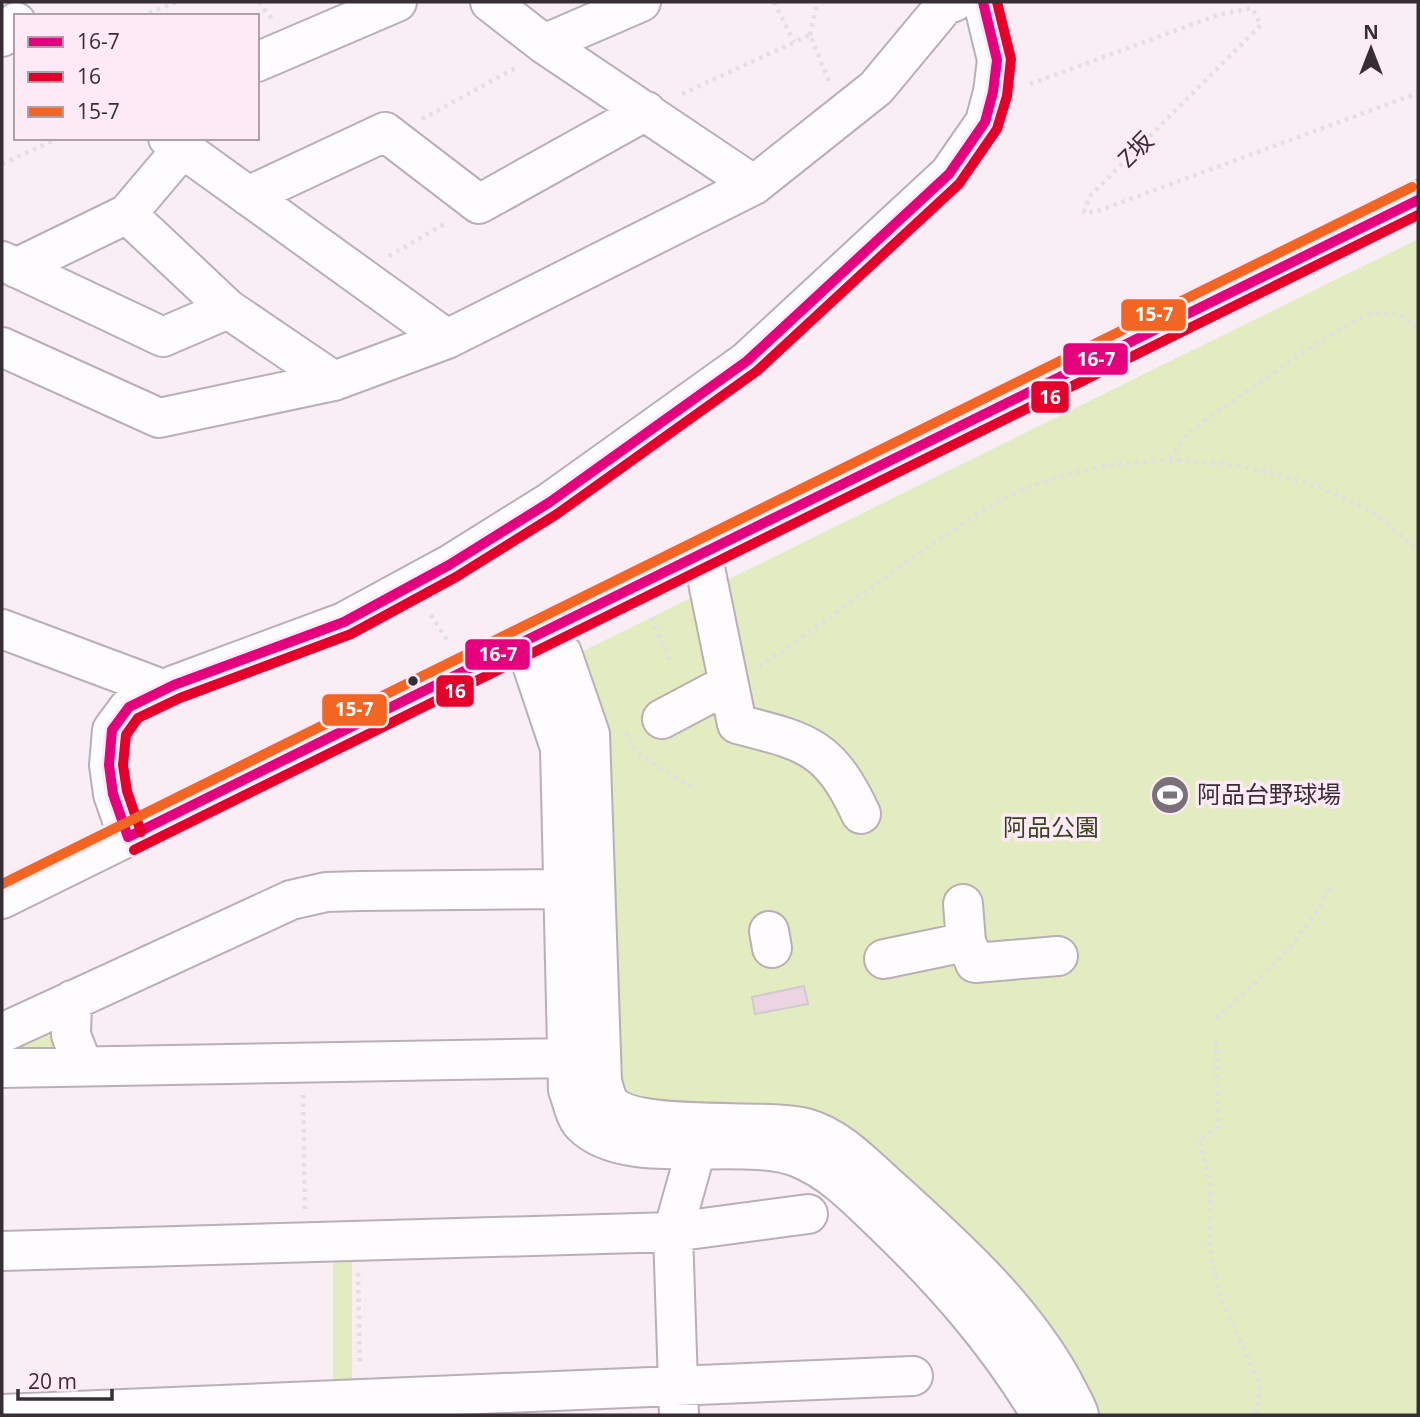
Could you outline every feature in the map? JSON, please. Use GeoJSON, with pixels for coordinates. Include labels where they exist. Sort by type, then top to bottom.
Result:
{"type":"FeatureCollection","features":[{"type":"Feature","properties":{"kind":"street"},"geometry":{"type":"LineString","coordinates":[[259,61],[397,2]]}},
{"type":"Feature","properties":{"kind":"street"},"geometry":{"type":"LineString","coordinates":[[490,2],[544,44],[754,186]]}},
{"type":"Feature","properties":{"kind":"street"},"geometry":{"type":"LineString","coordinates":[[544,44],[641,2]]}},
{"type":"Feature","properties":{"kind":"street"},"geometry":{"type":"LineString","coordinates":[[2,347],[159,418],[334,381],[447,340],[754,186],[876,88],[945,5],[954,2]]}},
{"type":"Feature","properties":{"kind":"street"},"geometry":{"type":"LineString","coordinates":[[128,837],[109,765],[112,730],[129,707],[165,690],[344,622],[412,586],[550,502],[747,361],[949,174],[985,122],[995,81],[997,60],[983,2]]}},
{"type":"Feature","properties":{"kind":"street"},"geometry":{"type":"LineString","coordinates":[[2,37],[14,23]]}},
{"type":"Feature","properties":{"kind":"street"},"geometry":{"type":"LineString","coordinates":[[248,196],[385,132],[479,204],[646,111]]}},
{"type":"Feature","properties":{"kind":"street"},"geometry":{"type":"LineString","coordinates":[[9,264],[127,214],[175,144],[447,340]]}},
{"type":"Feature","properties":{"kind":"street"},"geometry":{"type":"LineString","coordinates":[[2,899],[1418,200]]}},
{"type":"Feature","properties":{"kind":"street"},"geometry":{"type":"LineString","coordinates":[[127,214],[228,309],[334,381]]}},
{"type":"Feature","properties":{"kind":"street"},"geometry":{"type":"LineString","coordinates":[[9,264],[163,337],[228,309]]}},
{"type":"Feature","properties":{"kind":"street"},"geometry":{"type":"LineString","coordinates":[[702,553],[737,724],[806,743],[832,766],[850,789],[861,814]]}},
{"type":"Feature","properties":{"kind":"street"},"geometry":{"type":"LineString","coordinates":[[2,629],[165,690]]}},
{"type":"Feature","properties":{"kind":"street"},"geometry":{"type":"LineString","coordinates":[[524,641],[560,748],[568,1090],[581,1123],[604,1139],[636,1147],[797,1157],[825,1171],[935,1273],[1007,1360],[1041,1415]]}},
{"type":"Feature","properties":{"kind":"street"},"geometry":{"type":"LineString","coordinates":[[562,653],[590,734],[602,1082],[609,1102],[623,1113],[643,1119],[765,1123],[806,1128],[839,1144],[958,1249],[1007,1304],[1044,1348],[1079,1415]]}},
{"type":"Feature","properties":{"kind":"street"},"geometry":{"type":"LineString","coordinates":[[662,719],[728,684]]}},
{"type":"Feature","properties":{"kind":"street"},"geometry":{"type":"LineString","coordinates":[[2,1033],[291,900],[326,892],[565,888]]}},
{"type":"Feature","properties":{"kind":"street"},"geometry":{"type":"LineString","coordinates":[[963,904],[966,942],[975,963],[1058,956]]}},
{"type":"Feature","properties":{"kind":"street"},"geometry":{"type":"LineString","coordinates":[[884,959],[966,942]]}},
{"type":"Feature","properties":{"kind":"street"},"geometry":{"type":"LineString","coordinates":[[72,1000],[71,1035],[83,1066]]}},
{"type":"Feature","properties":{"kind":"street"},"geometry":{"type":"LineString","coordinates":[[2,1068],[567,1058]]}},
{"type":"Feature","properties":{"kind":"street"},"geometry":{"type":"LineString","coordinates":[[678,1401],[673,1232],[695,1150]]}},
{"type":"Feature","properties":{"kind":"street"},"geometry":{"type":"LineString","coordinates":[[2,1251],[673,1232],[808,1214]]}},
{"type":"Feature","properties":{"kind":"street"},"geometry":{"type":"LineString","coordinates":[[2,1414],[678,1401],[914,1376]]}},
{"type":"Feature","properties":{"kind":"path"},"geometry":{"type":"LineString","coordinates":[[146,14],[177,2]]}},
{"type":"Feature","properties":{"kind":"path"},"geometry":{"type":"LineString","coordinates":[[260,2],[268,12]]}},
{"type":"Feature","properties":{"kind":"path"},"geometry":{"type":"LineString","coordinates":[[774,2],[794,42]]}},
{"type":"Feature","properties":{"kind":"path"},"geometry":{"type":"LineString","coordinates":[[817,2],[810,35],[844,116]]}},
{"type":"Feature","properties":{"kind":"path","name":"Z坂"},"geometry":{"type":"LineString","coordinates":[[1022,85],[1044,80],[1217,15],[1252,8],[1261,25],[1089,197],[1084,212],[1095,212],[1418,93]]}},
{"type":"Feature","properties":{"kind":"path"},"geometry":{"type":"LineString","coordinates":[[646,111],[810,35]]}},
{"type":"Feature","properties":{"kind":"path"},"geometry":{"type":"LineString","coordinates":[[405,146],[422,119],[522,65],[544,44]]}},
{"type":"Feature","properties":{"kind":"path"},"geometry":{"type":"LineString","coordinates":[[2,164],[55,140]]}},
{"type":"Feature","properties":{"kind":"path"},"geometry":{"type":"LineString","coordinates":[[366,281],[391,254],[479,204]]}},
{"type":"Feature","properties":{"kind":"path"},"geometry":{"type":"LineString","coordinates":[[1168,459],[1191,430],[1312,346],[1367,314],[1398,314],[1418,328]]}},
{"type":"Feature","properties":{"kind":"path"},"geometry":{"type":"LineString","coordinates":[[728,684],[811,633],[924,550],[1004,498],[1080,471],[1168,459],[1209,462],[1289,476],[1365,509],[1418,550]]}},
{"type":"Feature","properties":{"kind":"path"},"geometry":{"type":"LineString","coordinates":[[425,607],[450,643]]}},
{"type":"Feature","properties":{"kind":"path"},"geometry":{"type":"LineString","coordinates":[[647,611],[672,665]]}},
{"type":"Feature","properties":{"kind":"path"},"geometry":{"type":"LineString","coordinates":[[1216,1018],[1284,954],[1318,913],[1331,885]]}},
{"type":"Feature","properties":{"kind":"path"},"geometry":{"type":"LineString","coordinates":[[1216,1041],[1218,1126],[1199,1140],[1211,1186],[1209,1244],[1219,1293],[1260,1385],[1256,1415]]}},
{"type":"Feature","properties":{"kind":"path"},"geometry":{"type":"LineString","coordinates":[[302,1063],[306,1242]]}},
{"type":"Feature","properties":{"kind":"path"},"geometry":{"type":"LineString","coordinates":[[358,1297],[360,1333]]}},
{"type":"Feature","properties":{"kind":"green space","name":"阿品公園"},"geometry":{"type":"Polygon","coordinates":[[[1418,239],[1418,1415],[1094,1415],[967,1238],[633,1102],[611,1079],[577,654],[1418,239]]]}},
{"type":"Feature","properties":{"kind":"green space"},"geometry":{"type":"Polygon","coordinates":[[[53,1026],[57,1051],[2,1050],[53,1026]]]}},
{"type":"Feature","properties":{"kind":"green space"},"geometry":{"type":"Polygon","coordinates":[[[333,1261],[352,1261],[352,1382],[333,1382],[333,1261]]]}},
{"type":"Feature","properties":{"kind":"building"},"geometry":{"type":"Polygon","coordinates":[[[804,986],[808,1004],[755,1014],[752,997],[804,986]]]}},
{"type":"Feature","properties":{"kind":"transit line","name":"16-7"},"geometry":{"type":"LineString","coordinates":[[128,837],[113,794],[109,765],[112,730],[129,707],[174,685],[344,622],[449,565],[550,502],[747,361],[949,174],[985,122],[993,92],[997,60],[983,2]]}},
{"type":"Feature","properties":{"kind":"transit line","name":"16"},"geometry":{"type":"LineString","coordinates":[[141,832],[127,791],[123,765],[126,735],[138,718],[180,698],[351,634],[456,577],[557,514],[757,371],[959,184],[997,129],[1007,96],[1011,59],[997,2]]}},
{"type":"Feature","properties":{"kind":"transit line","name":"15-7"},"geometry":{"type":"LineString","coordinates":[[2,884],[1412,187]]}},
{"type":"Feature","properties":{"kind":"transit line","name":"16-7"},"geometry":{"type":"LineString","coordinates":[[128,837],[1418,200]]}},
{"type":"Feature","properties":{"kind":"transit line","name":"16"},"geometry":{"type":"LineString","coordinates":[[134,850],[1418,215]]}},
{"type":"Feature","properties":{"kind":"place","name":"阿品台野球場"},"geometry":{"type":"Point","coordinates":[1170,795]}}]}
